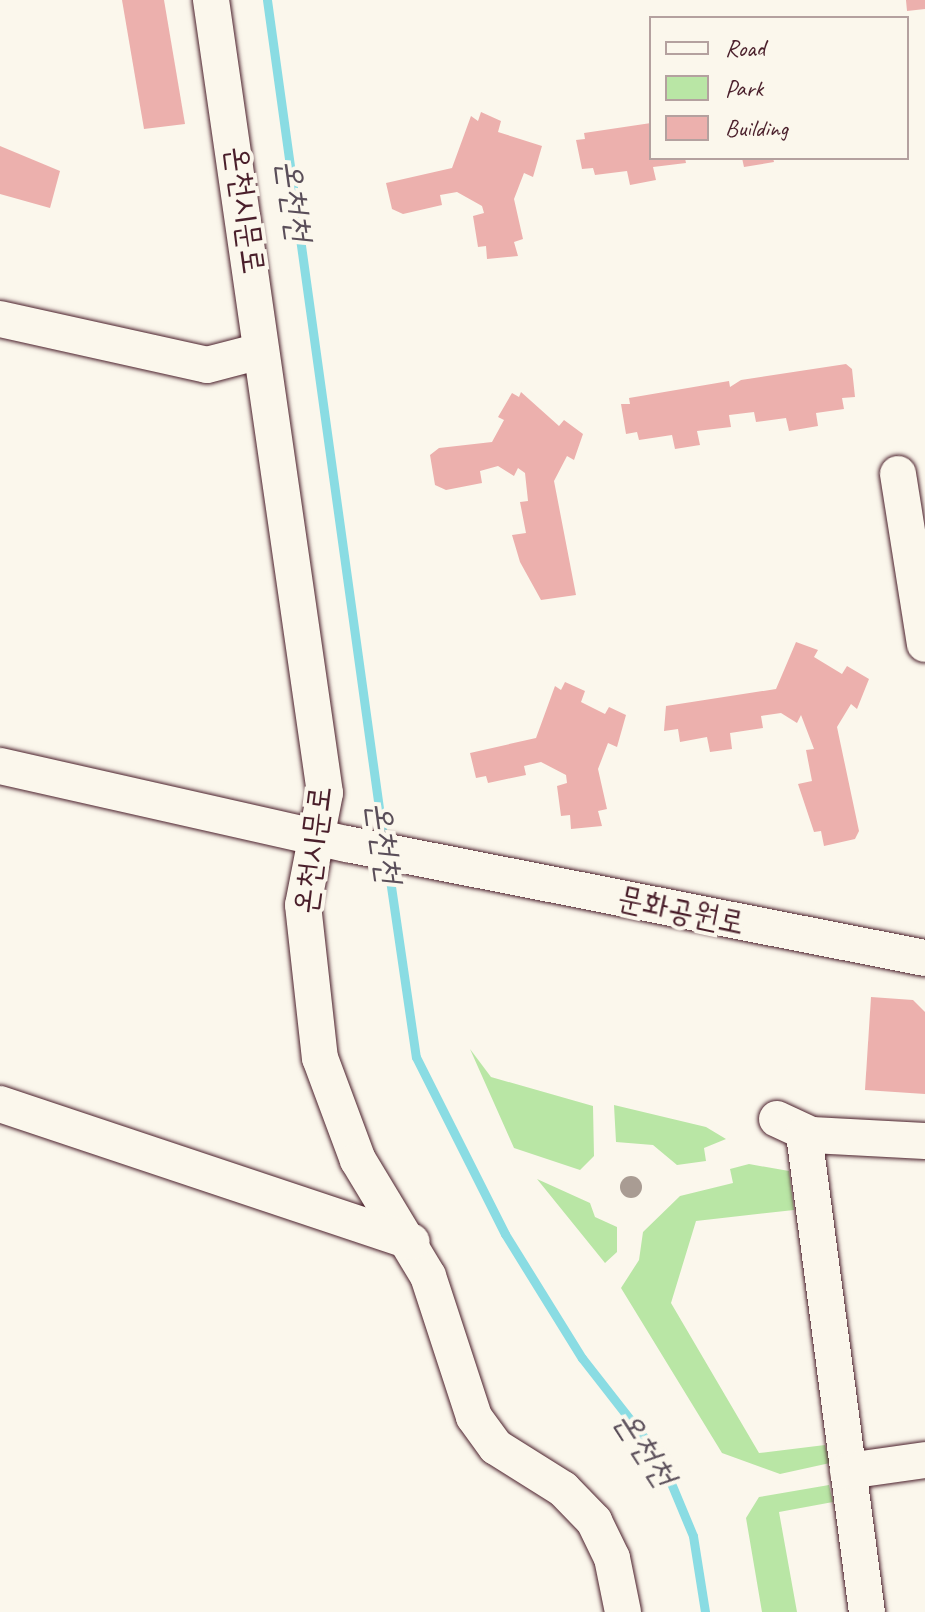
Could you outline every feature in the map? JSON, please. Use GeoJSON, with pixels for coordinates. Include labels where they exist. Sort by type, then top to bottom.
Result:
{"type":"FeatureCollection","features":[{"type":"Feature","properties":{"kind":"street","name":"온천시문로"},"geometry":{"type":"LineString","coordinates":[[211,0],[260,315],[257,352],[331,841],[303,942],[320,1058],[358,1160],[412,1242],[474,1417],[496,1447],[563,1489],[594,1521],[612,1558],[623,1612]]}},
{"type":"Feature","properties":{"kind":"street"},"geometry":{"type":"LineString","coordinates":[[0,319],[207,365],[257,352]]}},
{"type":"Feature","properties":{"kind":"street"},"geometry":{"type":"LineString","coordinates":[[898,474],[925,644]]}},
{"type":"Feature","properties":{"kind":"street"},"geometry":{"type":"LineString","coordinates":[[0,766],[331,841]]}},
{"type":"Feature","properties":{"kind":"street","name":"문화공원로"},"geometry":{"type":"LineString","coordinates":[[331,841],[925,958]]}},
{"type":"Feature","properties":{"kind":"street"},"geometry":{"type":"LineString","coordinates":[[0,1104],[412,1242]]}},
{"type":"Feature","properties":{"kind":"street"},"geometry":{"type":"LineString","coordinates":[[867,1612],[848,1471],[791,1126],[925,1141]]}},
{"type":"Feature","properties":{"kind":"street"},"geometry":{"type":"LineString","coordinates":[[848,1471],[925,1460]]}},
{"type":"Feature","properties":{"kind":"green space"},"geometry":{"type":"Polygon","coordinates":[[[470,1049],[491,1077],[593,1106],[594,1156],[580,1170],[514,1148],[470,1049]]]}},
{"type":"Feature","properties":{"kind":"green space"},"geometry":{"type":"Polygon","coordinates":[[[614,1105],[706,1127],[726,1139],[704,1148],[706,1161],[677,1165],[653,1145],[616,1142],[614,1105]]]}},
{"type":"Feature","properties":{"kind":"green space"},"geometry":{"type":"Polygon","coordinates":[[[749,1164],[789,1171],[794,1210],[696,1221],[671,1303],[759,1453],[825,1445],[830,1463],[780,1474],[722,1453],[621,1288],[639,1260],[643,1232],[680,1196],[733,1183],[730,1169],[749,1164]]]}},
{"type":"Feature","properties":{"kind":"green space"},"geometry":{"type":"Polygon","coordinates":[[[537,1179],[590,1203],[595,1217],[617,1227],[617,1252],[605,1263],[537,1179]]]}},
{"type":"Feature","properties":{"kind":"green space"},"geometry":{"type":"Polygon","coordinates":[[[829,1485],[833,1502],[779,1512],[797,1612],[762,1612],[746,1518],[759,1497],[829,1485]]]}},
{"type":"Feature","properties":{"kind":"building"},"geometry":{"type":"Polygon","coordinates":[[[122,0],[164,0],[185,124],[144,129],[122,0]]]}},
{"type":"Feature","properties":{"kind":"building"},"geometry":{"type":"Polygon","coordinates":[[[906,0],[925,0],[925,9],[907,11],[906,0]]]}},
{"type":"Feature","properties":{"kind":"building"},"geometry":{"type":"Polygon","coordinates":[[[481,112],[501,121],[498,132],[542,146],[533,177],[524,173],[514,199],[523,239],[514,242],[518,256],[487,259],[486,246],[478,247],[473,216],[484,213],[482,206],[457,192],[440,195],[442,205],[403,214],[392,209],[386,183],[452,168],[471,116],[478,121],[481,112]]]}},
{"type":"Feature","properties":{"kind":"building"},"geometry":{"type":"Polygon","coordinates":[[[649,123],[649,160],[685,160],[686,163],[653,167],[656,180],[630,185],[627,171],[595,175],[593,168],[582,169],[576,140],[585,139],[584,133],[649,123]]]}},
{"type":"Feature","properties":{"kind":"building"},"geometry":{"type":"Polygon","coordinates":[[[0,146],[60,171],[50,208],[0,194],[0,146]]]}},
{"type":"Feature","properties":{"kind":"building"},"geometry":{"type":"Polygon","coordinates":[[[742,160],[774,162],[744,167],[742,160]]]}},
{"type":"Feature","properties":{"kind":"building"},"geometry":{"type":"Polygon","coordinates":[[[846,364],[852,369],[855,397],[842,398],[844,409],[816,413],[818,426],[789,431],[786,418],[756,422],[754,412],[729,415],[731,427],[697,431],[700,445],[675,449],[672,435],[639,440],[637,432],[626,434],[621,404],[630,404],[629,398],[729,381],[730,387],[741,380],[846,364]]]}},
{"type":"Feature","properties":{"kind":"building"},"geometry":{"type":"Polygon","coordinates":[[[521,392],[559,426],[564,420],[583,434],[574,460],[567,456],[554,481],[576,595],[541,600],[520,562],[512,535],[526,533],[520,502],[528,501],[525,473],[518,468],[514,476],[498,466],[480,471],[482,483],[446,490],[435,485],[430,455],[439,448],[492,442],[504,420],[498,417],[512,393],[519,397],[521,392]]]}},
{"type":"Feature","properties":{"kind":"building"},"geometry":{"type":"Polygon","coordinates":[[[796,642],[818,650],[814,657],[842,674],[847,666],[869,679],[857,709],[851,704],[837,727],[859,831],[855,839],[824,846],[821,831],[814,832],[798,784],[812,781],[806,750],[814,749],[801,715],[797,723],[781,713],[761,716],[763,728],[730,733],[732,749],[710,752],[707,737],[680,742],[678,729],[664,731],[666,706],[776,689],[796,642]]]}},
{"type":"Feature","properties":{"kind":"building"},"geometry":{"type":"Polygon","coordinates":[[[565,682],[585,691],[581,702],[605,714],[609,707],[626,715],[617,747],[608,743],[598,769],[607,809],[598,811],[602,826],[571,829],[570,815],[561,816],[557,786],[567,783],[566,775],[541,762],[524,766],[526,775],[488,783],[486,776],[476,778],[470,753],[536,738],[555,686],[561,690],[565,682]]]}},
{"type":"Feature","properties":{"kind":"building"},"geometry":{"type":"Polygon","coordinates":[[[871,997],[913,1000],[925,1012],[925,1094],[865,1090],[871,997]]]}},
{"type":"Feature","properties":{"kind":"waterway","name":"온천천"},"geometry":{"type":"LineString","coordinates":[[267,0],[384,844]]}},
{"type":"Feature","properties":{"kind":"waterway","name":"온천천"},"geometry":{"type":"LineString","coordinates":[[387,859],[416,1057],[505,1234],[582,1358],[661,1459],[693,1536],[705,1612]]}}]}
